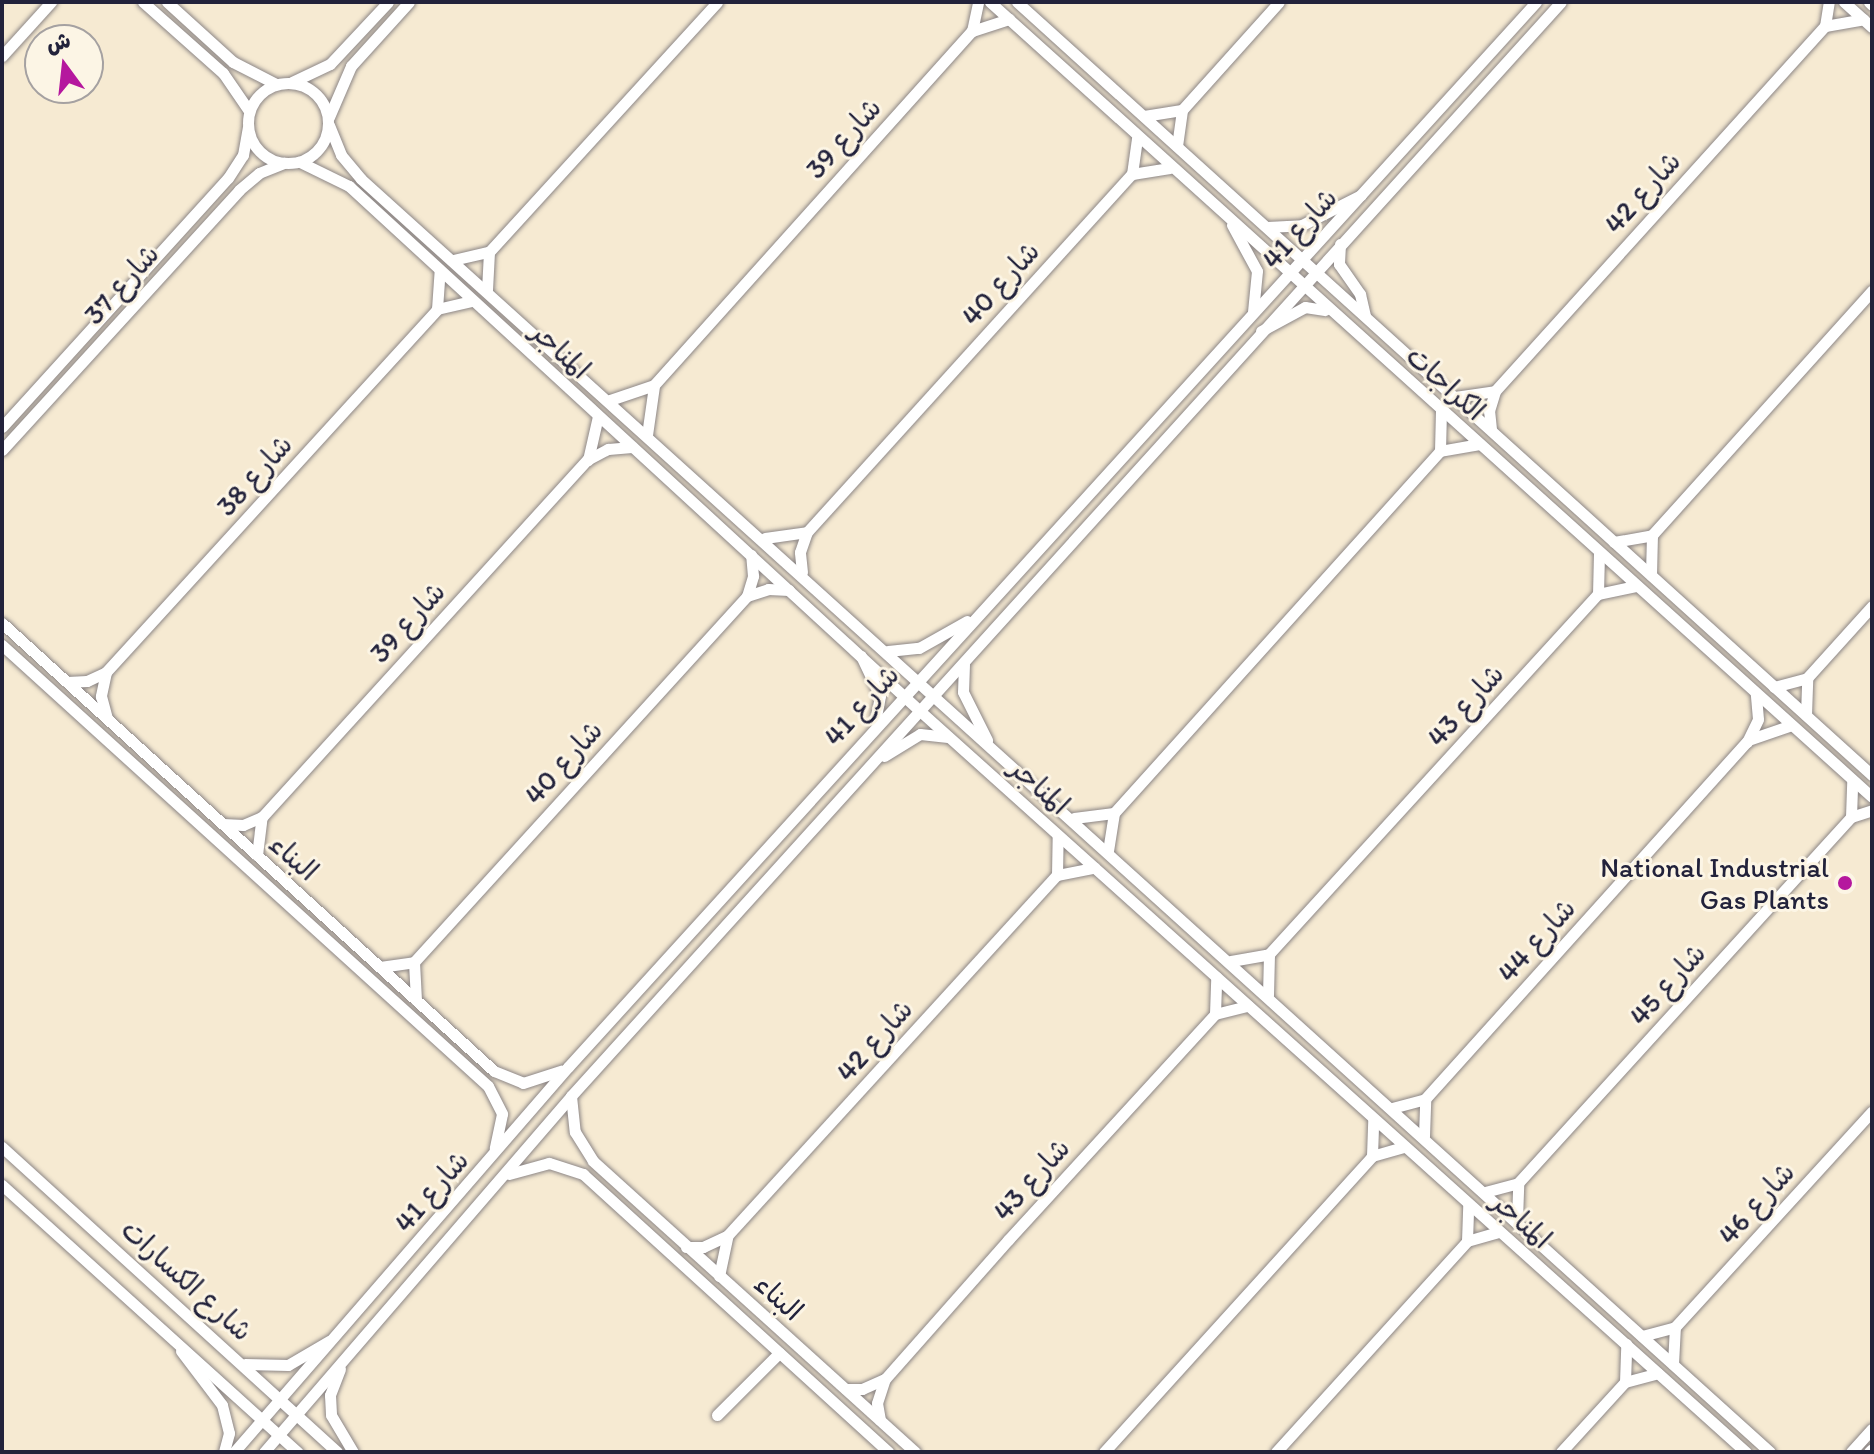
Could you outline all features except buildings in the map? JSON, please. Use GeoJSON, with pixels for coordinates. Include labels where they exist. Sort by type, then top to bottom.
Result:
{"type":"FeatureCollection","features":[{"type":"Feature","properties":{"kind":"street"},"geometry":{"type":"LineString","coordinates":[[2,56],[51,2]]}},
{"type":"Feature","properties":{"kind":"street"},"geometry":{"type":"LineString","coordinates":[[143,2],[223,73],[249,111]]}},
{"type":"Feature","properties":{"kind":"street"},"geometry":{"type":"LineString","coordinates":[[167,2],[233,62],[276,84]]}},
{"type":"Feature","properties":{"kind":"street"},"geometry":{"type":"LineString","coordinates":[[388,2],[330,64],[291,83],[276,84],[262,92],[249,111],[248,127],[262,154],[284,163],[300,162],[320,148],[351,66],[409,2]]}},
{"type":"Feature","properties":{"kind":"street"},"geometry":{"type":"LineString","coordinates":[[453,260],[489,252],[717,2]]}},
{"type":"Feature","properties":{"kind":"street"},"geometry":{"type":"LineString","coordinates":[[978,2],[972,31],[1009,19]]}},
{"type":"Feature","properties":{"kind":"street","name":"الكراجات"},"geometry":{"type":"LineString","coordinates":[[990,2],[1170,168],[1872,797]]}},
{"type":"Feature","properties":{"kind":"street"},"geometry":{"type":"LineString","coordinates":[[1177,146],[1182,110],[1279,2]]}},
{"type":"Feature","properties":{"kind":"street","name":"شارع 41"},"geometry":{"type":"LineString","coordinates":[[234,1452],[337,1337],[568,1067],[971,619],[1252,317],[1536,2]]}},
{"type":"Feature","properties":{"kind":"street","name":"شارع 41"},"geometry":{"type":"LineString","coordinates":[[264,1452],[571,1096],[1260,331],[1561,2]]}},
{"type":"Feature","properties":{"kind":"street"},"geometry":{"type":"LineString","coordinates":[[1829,2],[1825,26],[1867,23]]}},
{"type":"Feature","properties":{"kind":"street"},"geometry":{"type":"LineString","coordinates":[[1844,2],[1867,23]]}},
{"type":"Feature","properties":{"kind":"street","name":"الكراجات"},"geometry":{"type":"LineString","coordinates":[[1019,3],[1870,771]]}},
{"type":"Feature","properties":{"kind":"street","name":"شارع 42"},"geometry":{"type":"LineString","coordinates":[[1495,391],[1825,26]]}},
{"type":"Feature","properties":{"kind":"street","name":"شارع 39"},"geometry":{"type":"LineString","coordinates":[[610,400],[654,385],[972,31]]}},
{"type":"Feature","properties":{"kind":"street"},"geometry":{"type":"LineString","coordinates":[[291,83],[319,96],[329,121]]}},
{"type":"Feature","properties":{"kind":"street"},"geometry":{"type":"LineString","coordinates":[[1143,116],[1182,110]]}},
{"type":"Feature","properties":{"kind":"street","name":"المناجر"},"geometry":{"type":"LineString","coordinates":[[329,121],[350,167],[936,693],[1770,1452]]}},
{"type":"Feature","properties":{"kind":"street","name":"شارع 37"},"geometry":{"type":"LineString","coordinates":[[2,427],[228,178],[243,155],[248,127]]}},
{"type":"Feature","properties":{"kind":"street"},"geometry":{"type":"LineString","coordinates":[[1137,137],[1132,174],[1170,168]]}},
{"type":"Feature","properties":{"kind":"street","name":"المناجر"},"geometry":{"type":"LineString","coordinates":[[300,162],[349,186],[920,711],[1746,1452]]}},
{"type":"Feature","properties":{"kind":"street","name":"شارع 37"},"geometry":{"type":"LineString","coordinates":[[2,450],[239,190],[259,173],[284,163]]}},
{"type":"Feature","properties":{"kind":"street","name":"شارع 40"},"geometry":{"type":"LineString","coordinates":[[807,532],[1132,174]]}},
{"type":"Feature","properties":{"kind":"street"},"geometry":{"type":"LineString","coordinates":[[1265,226],[1302,225],[1362,195]]}},
{"type":"Feature","properties":{"kind":"street"},"geometry":{"type":"LineString","coordinates":[[1231,221],[1257,271],[1252,317]]}},
{"type":"Feature","properties":{"kind":"street"},"geometry":{"type":"LineString","coordinates":[[1340,244],[1339,264],[1360,294],[1365,315]]}},
{"type":"Feature","properties":{"kind":"street"},"geometry":{"type":"LineString","coordinates":[[487,290],[489,252]]}},
{"type":"Feature","properties":{"kind":"street"},"geometry":{"type":"LineString","coordinates":[[440,270],[437,309],[472,301]]}},
{"type":"Feature","properties":{"kind":"street"},"geometry":{"type":"LineString","coordinates":[[1614,542],[1652,535],[1872,291]]}},
{"type":"Feature","properties":{"kind":"street"},"geometry":{"type":"LineString","coordinates":[[1260,331],[1305,307],[1330,311]]}},
{"type":"Feature","properties":{"kind":"street","name":"شارع 38"},"geometry":{"type":"LineString","coordinates":[[106,672],[437,309]]}},
{"type":"Feature","properties":{"kind":"street"},"geometry":{"type":"LineString","coordinates":[[647,435],[654,385]]}},
{"type":"Feature","properties":{"kind":"street"},"geometry":{"type":"LineString","coordinates":[[1455,397],[1495,391],[1489,411],[1492,431]]}},
{"type":"Feature","properties":{"kind":"street"},"geometry":{"type":"LineString","coordinates":[[1440,451],[1441,411]]}},
{"type":"Feature","properties":{"kind":"street","name":"شارع 39"},"geometry":{"type":"LineString","coordinates":[[587,460],[598,416]]}},
{"type":"Feature","properties":{"kind":"street"},"geometry":{"type":"LineString","coordinates":[[1108,851],[1114,813],[1440,451],[1478,444]]}},
{"type":"Feature","properties":{"kind":"street","name":"شارع 39"},"geometry":{"type":"LineString","coordinates":[[262,817],[587,460],[608,449],[632,447]]}},
{"type":"Feature","properties":{"kind":"street"},"geometry":{"type":"LineString","coordinates":[[763,538],[785,539],[807,532]]}},
{"type":"Feature","properties":{"kind":"street"},"geometry":{"type":"LineString","coordinates":[[802,573],[800,552],[807,532]]}},
{"type":"Feature","properties":{"kind":"street"},"geometry":{"type":"LineString","coordinates":[[1651,575],[1652,535]]}},
{"type":"Feature","properties":{"kind":"street"},"geometry":{"type":"LineString","coordinates":[[1599,553],[1598,594],[1636,586]]}},
{"type":"Feature","properties":{"kind":"street"},"geometry":{"type":"LineString","coordinates":[[747,596],[753,576],[751,555]]}},
{"type":"Feature","properties":{"kind":"street"},"geometry":{"type":"LineString","coordinates":[[747,596],[768,589],[790,590]]}},
{"type":"Feature","properties":{"kind":"street","name":"شارع 43"},"geometry":{"type":"LineString","coordinates":[[1269,954],[1598,594]]}},
{"type":"Feature","properties":{"kind":"street","name":"شارع 40"},"geometry":{"type":"LineString","coordinates":[[414,962],[747,596]]}},
{"type":"Feature","properties":{"kind":"street"},"geometry":{"type":"LineString","coordinates":[[1774,687],[1807,678],[1872,606]]}},
{"type":"Feature","properties":{"kind":"street"},"geometry":{"type":"LineString","coordinates":[[887,651],[919,648],[971,619]]}},
{"type":"Feature","properties":{"kind":"street","name":"البناء"},"geometry":{"type":"LineString","coordinates":[[2,623],[416,1000],[508,1079],[539,1081],[568,1067]]}},
{"type":"Feature","properties":{"kind":"street","name":"البناء"},"geometry":{"type":"LineString","coordinates":[[2,645],[488,1086],[502,1122],[491,1157]]}},
{"type":"Feature","properties":{"kind":"street"},"geometry":{"type":"LineString","coordinates":[[861,656],[880,696],[872,729]]}},
{"type":"Feature","properties":{"kind":"street","name":"المناجر"},"geometry":{"type":"LineString","coordinates":[[965,662],[963,692],[987,740]]}},
{"type":"Feature","properties":{"kind":"street"},"geometry":{"type":"LineString","coordinates":[[67,682],[87,681],[106,672]]}},
{"type":"Feature","properties":{"kind":"street"},"geometry":{"type":"LineString","coordinates":[[106,672],[101,696],[107,719]]}},
{"type":"Feature","properties":{"kind":"street"},"geometry":{"type":"LineString","coordinates":[[1806,716],[1807,678]]}},
{"type":"Feature","properties":{"kind":"street","name":"شارع 44"},"geometry":{"type":"LineString","coordinates":[[1425,1099],[1747,742],[1758,719],[1756,694]]}},
{"type":"Feature","properties":{"kind":"street","name":"شارع 44"},"geometry":{"type":"LineString","coordinates":[[1747,742],[1792,725]]}},
{"type":"Feature","properties":{"kind":"street"},"geometry":{"type":"LineString","coordinates":[[879,757],[920,734],[950,738]]}},
{"type":"Feature","properties":{"kind":"street"},"geometry":{"type":"LineString","coordinates":[[1851,817],[1852,780]]}},
{"type":"Feature","properties":{"kind":"street","name":"شارع 45"},"geometry":{"type":"LineString","coordinates":[[1518,1183],[1851,817],[1872,810]]}},
{"type":"Feature","properties":{"kind":"street"},"geometry":{"type":"LineString","coordinates":[[1074,818],[1114,813]]}},
{"type":"Feature","properties":{"kind":"street"},"geometry":{"type":"LineString","coordinates":[[222,824],[243,825],[262,817]]}},
{"type":"Feature","properties":{"kind":"street"},"geometry":{"type":"LineString","coordinates":[[257,856],[256,836],[262,817]]}},
{"type":"Feature","properties":{"kind":"street"},"geometry":{"type":"LineString","coordinates":[[1058,835],[1061,855],[1057,875],[1095,868]]}},
{"type":"Feature","properties":{"kind":"street","name":"شارع 42"},"geometry":{"type":"LineString","coordinates":[[727,1236],[1057,875]]}},
{"type":"Feature","properties":{"kind":"street"},"geometry":{"type":"LineString","coordinates":[[1231,961],[1269,954],[1268,995]]}},
{"type":"Feature","properties":{"kind":"street"},"geometry":{"type":"LineString","coordinates":[[379,966],[414,962],[416,1000]]}},
{"type":"Feature","properties":{"kind":"street"},"geometry":{"type":"LineString","coordinates":[[1216,977],[1215,1014],[1248,1006]]}},
{"type":"Feature","properties":{"kind":"street","name":"شارع 43"},"geometry":{"type":"LineString","coordinates":[[885,1379],[1215,1014]]}},
{"type":"Feature","properties":{"kind":"street","name":"البناء"},"geometry":{"type":"LineString","coordinates":[[571,1096],[575,1132],[588,1155],[915,1452]]}},
{"type":"Feature","properties":{"kind":"street"},"geometry":{"type":"LineString","coordinates":[[1392,1108],[1425,1099],[1424,1136]]}},
{"type":"Feature","properties":{"kind":"street","name":"شارع 46"},"geometry":{"type":"LineString","coordinates":[[1675,1327],[1872,1111]]}},
{"type":"Feature","properties":{"kind":"street"},"geometry":{"type":"LineString","coordinates":[[1372,1156],[1373,1119]]}},
{"type":"Feature","properties":{"kind":"street","name":"شارع الكسارات"},"geometry":{"type":"LineString","coordinates":[[2,1147],[244,1364],[337,1452]]}},
{"type":"Feature","properties":{"kind":"street"},"geometry":{"type":"LineString","coordinates":[[1104,1452],[1372,1156],[1404,1147]]}},
{"type":"Feature","properties":{"kind":"street","name":"البناء"},"geometry":{"type":"LineString","coordinates":[[505,1175],[541,1163],[575,1169],[888,1452]]}},
{"type":"Feature","properties":{"kind":"street"},"geometry":{"type":"LineString","coordinates":[[1485,1192],[1518,1183],[1517,1220]]}},
{"type":"Feature","properties":{"kind":"street","name":"شارع الكسارات"},"geometry":{"type":"LineString","coordinates":[[5,1189],[298,1452]]}},
{"type":"Feature","properties":{"kind":"street"},"geometry":{"type":"LineString","coordinates":[[1467,1241],[1468,1204]]}},
{"type":"Feature","properties":{"kind":"street"},"geometry":{"type":"LineString","coordinates":[[1276,1452],[1467,1241],[1499,1232]]}},
{"type":"Feature","properties":{"kind":"street"},"geometry":{"type":"LineString","coordinates":[[686,1247],[703,1247],[727,1236]]}},
{"type":"Feature","properties":{"kind":"street"},"geometry":{"type":"LineString","coordinates":[[719,1276],[727,1236]]}},
{"type":"Feature","properties":{"kind":"street"},"geometry":{"type":"LineString","coordinates":[[1642,1336],[1675,1327],[1673,1364]]}},
{"type":"Feature","properties":{"kind":"street"},"geometry":{"type":"LineString","coordinates":[[169,1334],[222,1405],[229,1433],[224,1452]]}},
{"type":"Feature","properties":{"kind":"street"},"geometry":{"type":"LineString","coordinates":[[244,1364],[288,1365],[337,1337]]}},
{"type":"Feature","properties":{"kind":"street"},"geometry":{"type":"LineString","coordinates":[[1625,1382],[1626,1344]]}},
{"type":"Feature","properties":{"kind":"street"},"geometry":{"type":"LineString","coordinates":[[717,1415],[779,1353]]}},
{"type":"Feature","properties":{"kind":"street"},"geometry":{"type":"LineString","coordinates":[[346,1356],[330,1395],[330,1411],[353,1452]]}},
{"type":"Feature","properties":{"kind":"street"},"geometry":{"type":"LineString","coordinates":[[1561,1452],[1625,1382],[1658,1373]]}},
{"type":"Feature","properties":{"kind":"street"},"geometry":{"type":"LineString","coordinates":[[846,1389],[870,1387],[885,1379]]}},
{"type":"Feature","properties":{"kind":"street"},"geometry":{"type":"LineString","coordinates":[[880,1420],[877,1403],[885,1379]]}},
{"type":"Feature","properties":{"kind":"street"},"geometry":{"type":"LineString","coordinates":[[1851,1452],[1872,1429]]}},
{"type":"Feature","properties":{"kind":"place","name":"National Industrial Gas Plants"},"geometry":{"type":"Point","coordinates":[1845,883]}}]}
